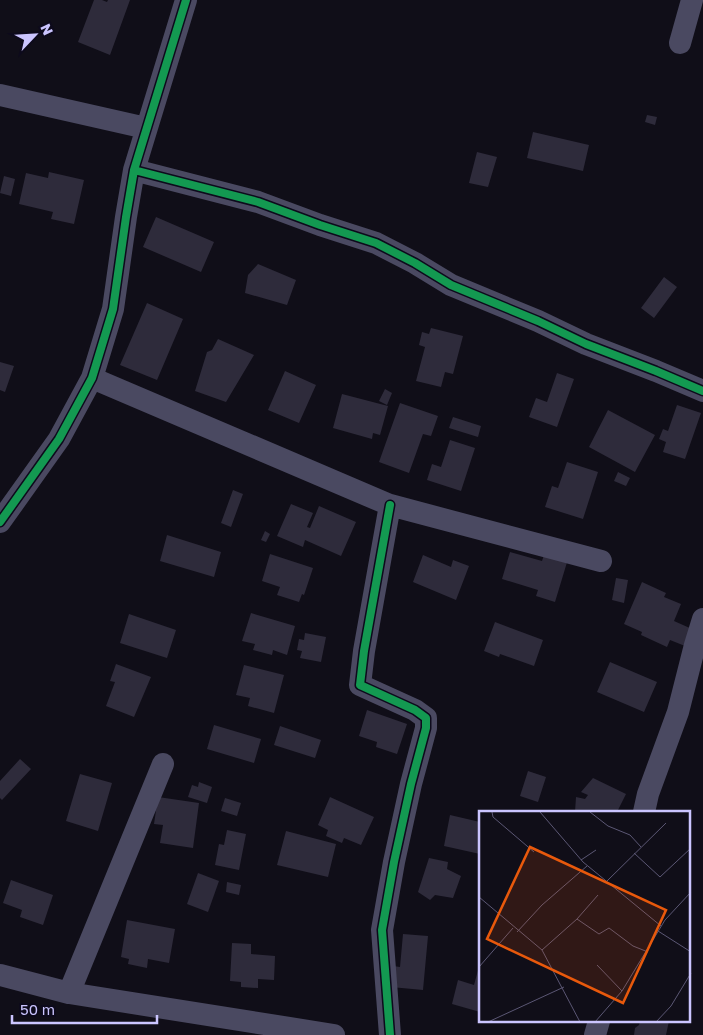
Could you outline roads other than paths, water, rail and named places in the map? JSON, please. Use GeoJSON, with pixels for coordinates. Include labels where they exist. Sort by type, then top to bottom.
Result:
{"type":"FeatureCollection","features":[{"type":"Feature","properties":{"kind":"street"},"geometry":{"type":"LineString","coordinates":[[0,522],[59,439],[92,378],[113,309],[134,170],[186,0]]}},
{"type":"Feature","properties":{"kind":"street"},"geometry":{"type":"LineString","coordinates":[[680,43],[692,0]]}},
{"type":"Feature","properties":{"kind":"street"},"geometry":{"type":"LineString","coordinates":[[0,95],[146,128]]}},
{"type":"Feature","properties":{"kind":"street"},"geometry":{"type":"LineString","coordinates":[[134,170],[258,202],[376,243],[415,263],[450,285],[538,321],[586,344],[703,391]]}},
{"type":"Feature","properties":{"kind":"street"},"geometry":{"type":"LineString","coordinates":[[92,378],[390,505],[601,561]]}},
{"type":"Feature","properties":{"kind":"street"},"geometry":{"type":"LineString","coordinates":[[390,505],[364,651],[360,685],[415,710],[426,718],[426,728],[411,784],[394,862],[382,930],[390,1035]]}},
{"type":"Feature","properties":{"kind":"street"},"geometry":{"type":"LineString","coordinates":[[644,811],[648,794],[678,712],[703,619]]}},
{"type":"Feature","properties":{"kind":"street"},"geometry":{"type":"LineString","coordinates":[[69,993],[163,764]]}},
{"type":"Feature","properties":{"kind":"street"},"geometry":{"type":"LineString","coordinates":[[0,975],[69,993],[334,1035]]}},
{"type":"Feature","properties":{"kind":"street"},"geometry":{"type":"LineString","coordinates":[[596,1035],[598,1022]]}}]}
